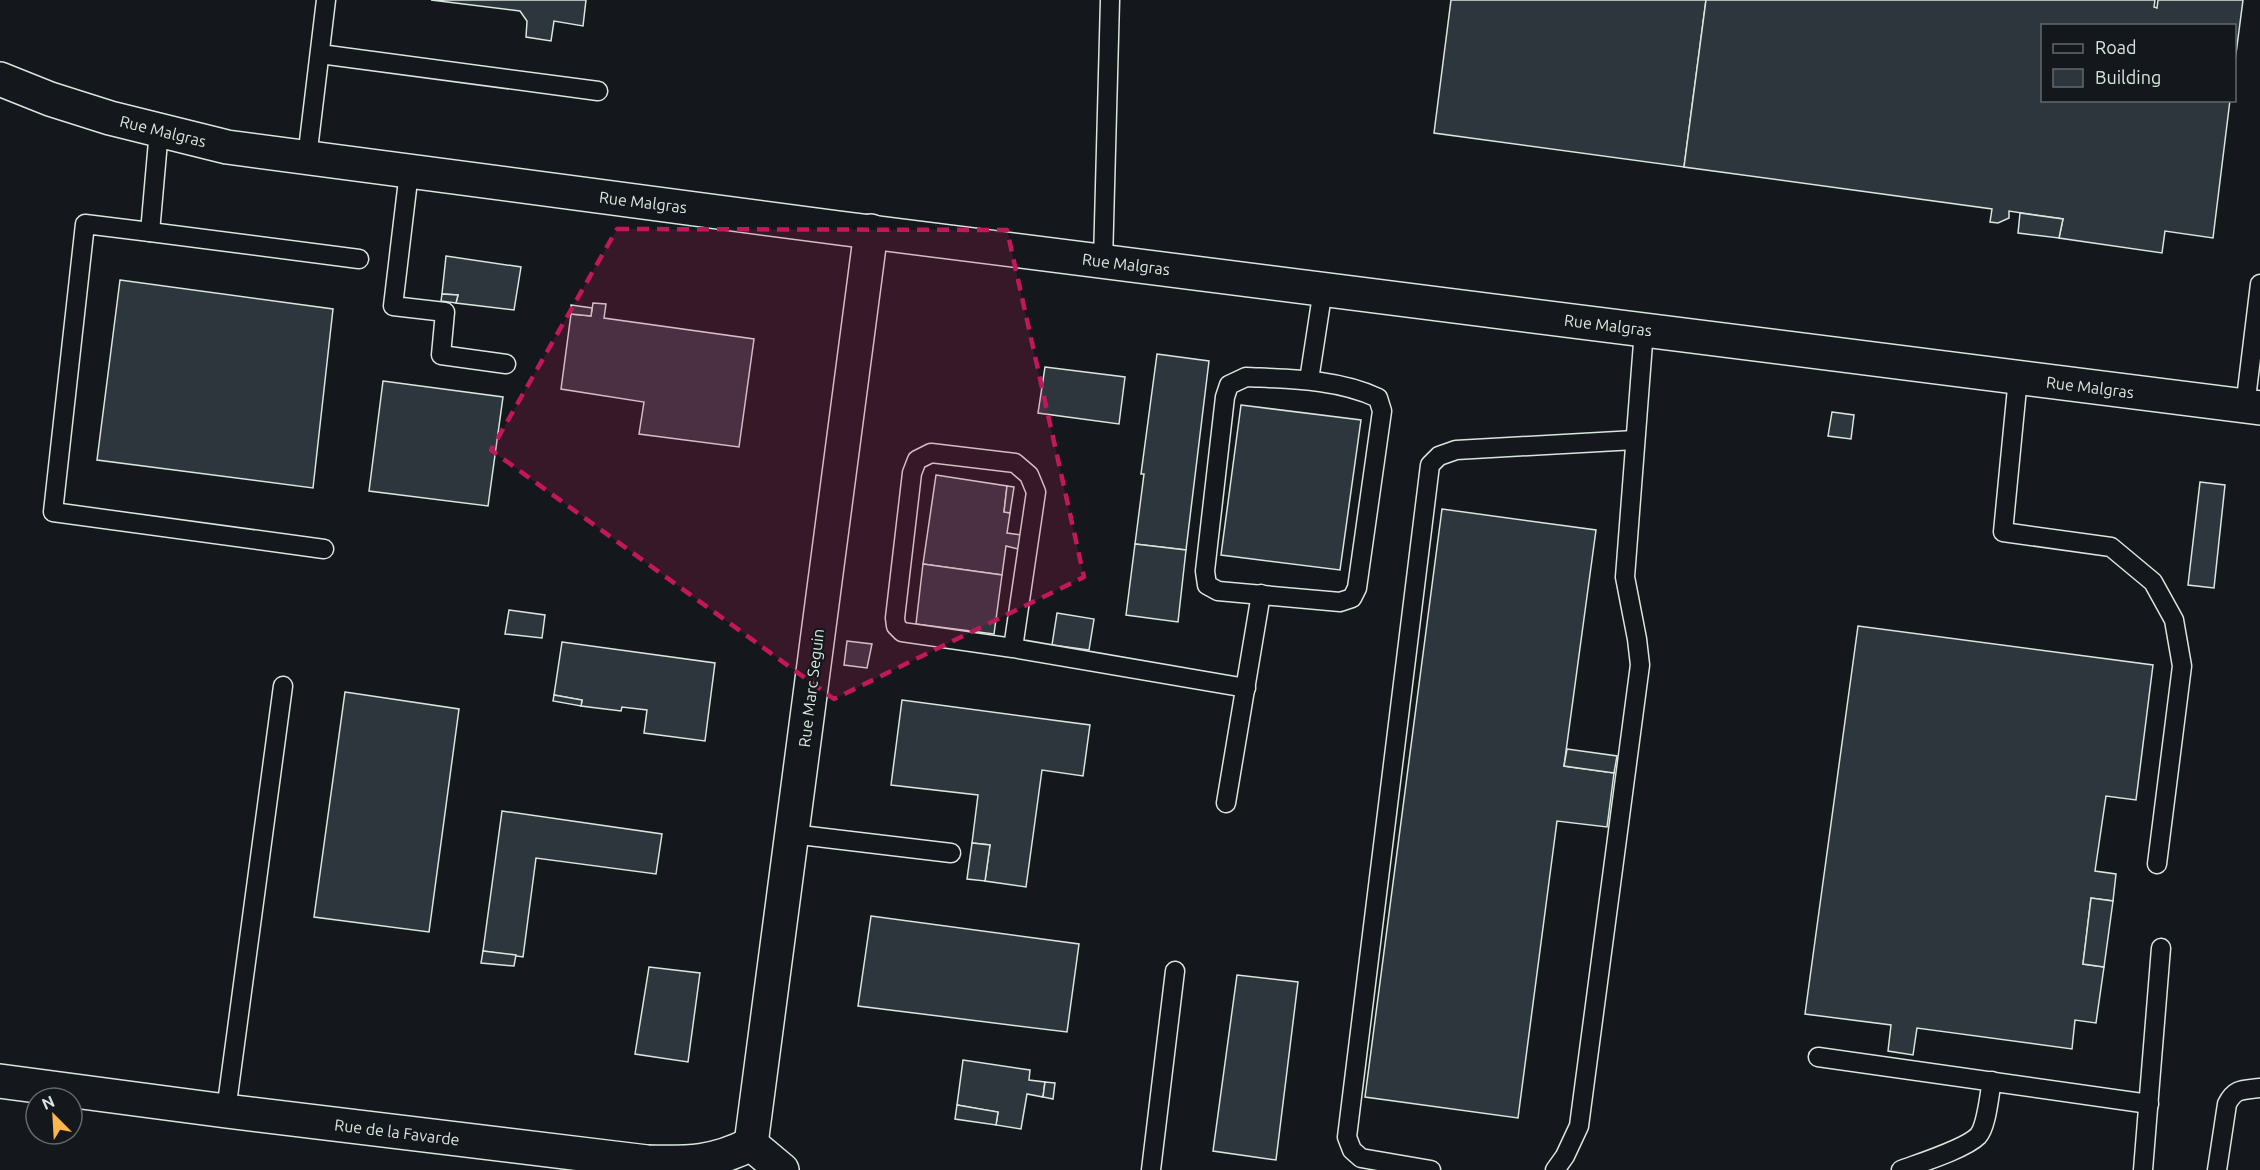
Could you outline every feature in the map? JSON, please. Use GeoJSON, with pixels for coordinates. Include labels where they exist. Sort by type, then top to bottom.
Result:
{"type":"FeatureCollection","features":[{"type":"Feature","properties":{"kind":"street","name":"Rue Malgras"},"geometry":{"type":"LineString","coordinates":[[0,79],[50,99],[110,118],[227,147],[2253,407]]}},
{"type":"Feature","properties":{"kind":"street","name":"Rue Marc Seguin"},"geometry":{"type":"LineString","coordinates":[[752,1144],[871,231]]}},
{"type":"Feature","properties":{"kind":"street","name":"Rue de la Favarde"},"geometry":{"type":"LineString","coordinates":[[0,1081],[226,1112],[647,1162],[694,1163],[730,1155],[752,1144]]}},
{"type":"Feature","properties":{"kind":"street"},"geometry":{"type":"LineString","coordinates":[[752,1144],[782,1170]]}},
{"type":"Feature","properties":{"kind":"lane"},"geometry":{"type":"LineString","coordinates":[[307,158],[326,0]]}},
{"type":"Feature","properties":{"kind":"lane"},"geometry":{"type":"LineString","coordinates":[[1103,261],[1110,0]]}},
{"type":"Feature","properties":{"kind":"lane"},"geometry":{"type":"LineString","coordinates":[[320,54],[598,91]]}},
{"type":"Feature","properties":{"kind":"lane"},"geometry":{"type":"LineString","coordinates":[[150,232],[159,130]]}},
{"type":"Feature","properties":{"kind":"lane"},"geometry":{"type":"LineString","coordinates":[[409,172],[393,306],[445,312],[441,354],[506,364]]}},
{"type":"Feature","properties":{"kind":"lane"},"geometry":{"type":"LineString","coordinates":[[324,549],[52,512],[85,224],[359,259]]}},
{"type":"Feature","properties":{"kind":"lane"},"geometry":{"type":"LineString","coordinates":[[2253,407],[2260,284]]}},
{"type":"Feature","properties":{"kind":"lane"},"geometry":{"type":"LineString","coordinates":[[1309,380],[1323,289]]}},
{"type":"Feature","properties":{"kind":"lane"},"geometry":{"type":"LineString","coordinates":[[1555,1170],[1565,1156],[1579,1126],[1640,665],[1625,577],[1644,330]]}},
{"type":"Feature","properties":{"kind":"lane"},"geometry":{"type":"LineString","coordinates":[[1246,376],[1309,380],[1367,393],[1378,398],[1382,411],[1357,588],[1352,598],[1340,602],[1218,591],[1207,585],[1205,571],[1229,385],[1246,376]]}},
{"type":"Feature","properties":{"kind":"lane"},"geometry":{"type":"LineString","coordinates":[[2018,378],[2003,532],[2111,547],[2153,582],[2174,620],[2182,666],[2157,864]]}},
{"type":"Feature","properties":{"kind":"lane"},"geometry":{"type":"LineString","coordinates":[[1431,1170],[1361,1158],[1352,1150],[1347,1137],[1430,465],[1439,456],[1456,450],[1635,440]]}},
{"type":"Feature","properties":{"kind":"lane"},"geometry":{"type":"LineString","coordinates":[[1013,648],[1036,492],[1029,475],[1015,463],[931,453],[917,460],[912,473],[895,618],[896,626],[902,632],[1013,648],[1246,688]]}},
{"type":"Feature","properties":{"kind":"lane"},"geometry":{"type":"LineString","coordinates":[[1226,803],[1261,594]]}},
{"type":"Feature","properties":{"kind":"lane"},"geometry":{"type":"LineString","coordinates":[[226,1112],[283,686]]}},
{"type":"Feature","properties":{"kind":"lane"},"geometry":{"type":"LineString","coordinates":[[792,834],[951,853]]}},
{"type":"Feature","properties":{"kind":"lane"},"geometry":{"type":"LineString","coordinates":[[2143,1170],[2162,948]]}},
{"type":"Feature","properties":{"kind":"lane"},"geometry":{"type":"LineString","coordinates":[[1151,1170],[1175,971]]}},
{"type":"Feature","properties":{"kind":"lane"},"geometry":{"type":"LineString","coordinates":[[1818,1057],[2149,1104]]}},
{"type":"Feature","properties":{"kind":"lane"},"geometry":{"type":"LineString","coordinates":[[1901,1170],[1963,1146],[1978,1135],[1984,1122],[1992,1081]]}},
{"type":"Feature","properties":{"kind":"lane"},"geometry":{"type":"LineString","coordinates":[[2217,1170],[2227,1104],[2232,1094],[2242,1090],[2260,1088]]}},
{"type":"Feature","properties":{"kind":"highlighted area"},"geometry":{"type":"Polygon","coordinates":[[[617,229],[1007,230],[1084,577],[834,699],[491,450],[617,229]]]}},
{"type":"Feature","properties":{"kind":"building"},"geometry":{"type":"Polygon","coordinates":[[[431,0],[586,0],[583,26],[554,21],[551,41],[526,37],[527,21],[520,11],[431,0]]]}},
{"type":"Feature","properties":{"kind":"building"},"geometry":{"type":"Polygon","coordinates":[[[1451,0],[1706,0],[1684,167],[1434,133],[1451,0]]]}},
{"type":"Feature","properties":{"kind":"building"},"geometry":{"type":"Polygon","coordinates":[[[1706,0],[2155,0],[2154,7],[2157,8],[2158,0],[2243,0],[2236,54],[2236,24],[2041,24],[2041,102],[2230,102],[2213,238],[2165,231],[2162,253],[2059,238],[2063,219],[2009,211],[2009,218],[1998,223],[1990,222],[1992,209],[1684,167],[1706,0]]]}},
{"type":"Feature","properties":{"kind":"building"},"geometry":{"type":"Polygon","coordinates":[[[2020,213],[2063,219],[2059,238],[2018,233],[2020,213]]]}},
{"type":"Feature","properties":{"kind":"building"},"geometry":{"type":"Polygon","coordinates":[[[446,256],[521,267],[514,310],[456,303],[458,295],[442,294],[446,256]]]}},
{"type":"Feature","properties":{"kind":"building"},"geometry":{"type":"Polygon","coordinates":[[[120,280],[333,309],[313,488],[97,460],[120,280]]]}},
{"type":"Feature","properties":{"kind":"building"},"geometry":{"type":"Polygon","coordinates":[[[442,294],[458,295],[456,303],[441,301],[442,294]]]}},
{"type":"Feature","properties":{"kind":"building"},"geometry":{"type":"Polygon","coordinates":[[[593,303],[606,304],[604,318],[754,339],[739,447],[639,434],[644,402],[561,389],[571,314],[591,316],[593,303]]]}},
{"type":"Feature","properties":{"kind":"building"},"geometry":{"type":"Polygon","coordinates":[[[571,305],[592,308],[591,316],[571,314],[571,305]]]}},
{"type":"Feature","properties":{"kind":"building"},"geometry":{"type":"Polygon","coordinates":[[[1157,354],[1209,361],[1186,550],[1135,544],[1144,474],[1141,474],[1157,354]]]}},
{"type":"Feature","properties":{"kind":"building"},"geometry":{"type":"Polygon","coordinates":[[[1045,367],[1125,377],[1119,424],[1038,413],[1045,367]]]}},
{"type":"Feature","properties":{"kind":"building"},"geometry":{"type":"Polygon","coordinates":[[[383,381],[503,397],[488,506],[369,491],[383,381]]]}},
{"type":"Feature","properties":{"kind":"building"},"geometry":{"type":"Polygon","coordinates":[[[1241,405],[1361,420],[1340,570],[1221,555],[1241,405]]]}},
{"type":"Feature","properties":{"kind":"building"},"geometry":{"type":"Polygon","coordinates":[[[1832,412],[1854,415],[1851,439],[1828,436],[1832,412]]]}},
{"type":"Feature","properties":{"kind":"building"},"geometry":{"type":"Polygon","coordinates":[[[936,475],[1007,486],[1004,512],[1010,513],[1007,533],[1021,535],[1018,549],[1006,546],[1002,575],[923,564],[936,475]]]}},
{"type":"Feature","properties":{"kind":"building"},"geometry":{"type":"Polygon","coordinates":[[[2200,482],[2225,485],[2214,588],[2188,585],[2200,482]]]}},
{"type":"Feature","properties":{"kind":"building"},"geometry":{"type":"Polygon","coordinates":[[[1007,486],[1014,487],[1010,513],[1004,512],[1007,486]]]}},
{"type":"Feature","properties":{"kind":"building"},"geometry":{"type":"Polygon","coordinates":[[[1442,509],[1596,530],[1564,766],[1614,773],[1607,827],[1557,821],[1518,1118],[1365,1097],[1442,509]]]}},
{"type":"Feature","properties":{"kind":"building"},"geometry":{"type":"Polygon","coordinates":[[[1135,544],[1186,550],[1178,622],[1126,615],[1135,544]]]}},
{"type":"Feature","properties":{"kind":"building"},"geometry":{"type":"Polygon","coordinates":[[[923,564],[1002,575],[994,634],[916,624],[923,564]]]}},
{"type":"Feature","properties":{"kind":"building"},"geometry":{"type":"Polygon","coordinates":[[[509,610],[545,615],[542,638],[505,634],[509,610]]]}},
{"type":"Feature","properties":{"kind":"building"},"geometry":{"type":"Polygon","coordinates":[[[1057,613],[1094,619],[1089,650],[1052,645],[1057,613]]]}},
{"type":"Feature","properties":{"kind":"building"},"geometry":{"type":"Polygon","coordinates":[[[1858,626],[2153,665],[2136,800],[2106,796],[2095,871],[2116,874],[2113,901],[2091,898],[2083,964],[2104,967],[2096,1023],[2075,1020],[2072,1049],[1917,1028],[1913,1055],[1888,1051],[1891,1025],[1805,1014],[1858,626]]]}},
{"type":"Feature","properties":{"kind":"building"},"geometry":{"type":"Polygon","coordinates":[[[847,641],[872,644],[867,668],[844,665],[847,641]]]}},
{"type":"Feature","properties":{"kind":"building"},"geometry":{"type":"Polygon","coordinates":[[[562,642],[715,663],[705,741],[644,733],[647,710],[622,707],[621,711],[581,706],[582,700],[554,695],[562,642]]]}},
{"type":"Feature","properties":{"kind":"building"},"geometry":{"type":"Polygon","coordinates":[[[345,692],[459,709],[429,932],[314,917],[345,692]]]}},
{"type":"Feature","properties":{"kind":"building"},"geometry":{"type":"Polygon","coordinates":[[[554,695],[582,700],[581,706],[553,701],[554,695]]]}},
{"type":"Feature","properties":{"kind":"building"},"geometry":{"type":"Polygon","coordinates":[[[902,700],[1090,725],[1083,776],[1042,770],[1026,887],[985,881],[990,845],[972,843],[978,795],[891,785],[902,700]]]}},
{"type":"Feature","properties":{"kind":"building"},"geometry":{"type":"Polygon","coordinates":[[[1567,749],[1617,756],[1614,773],[1564,766],[1567,749]]]}},
{"type":"Feature","properties":{"kind":"building"},"geometry":{"type":"Polygon","coordinates":[[[502,811],[662,834],[656,874],[536,858],[523,957],[483,951],[502,811]]]}},
{"type":"Feature","properties":{"kind":"building"},"geometry":{"type":"Polygon","coordinates":[[[972,843],[990,845],[985,881],[967,879],[972,843]]]}},
{"type":"Feature","properties":{"kind":"building"},"geometry":{"type":"Polygon","coordinates":[[[2091,898],[2113,901],[2104,967],[2083,964],[2091,898]]]}},
{"type":"Feature","properties":{"kind":"building"},"geometry":{"type":"Polygon","coordinates":[[[871,916],[1079,944],[1067,1032],[858,1006],[871,916]]]}},
{"type":"Feature","properties":{"kind":"building"},"geometry":{"type":"Polygon","coordinates":[[[483,951],[516,955],[514,966],[481,963],[483,951]]]}},
{"type":"Feature","properties":{"kind":"building"},"geometry":{"type":"Polygon","coordinates":[[[649,967],[700,973],[688,1062],[635,1054],[649,967]]]}},
{"type":"Feature","properties":{"kind":"building"},"geometry":{"type":"Polygon","coordinates":[[[1237,975],[1298,982],[1276,1160],[1213,1151],[1237,975]]]}},
{"type":"Feature","properties":{"kind":"building"},"geometry":{"type":"Polygon","coordinates":[[[963,1060],[1030,1070],[1029,1080],[1045,1082],[1043,1097],[1027,1094],[1021,1129],[996,1125],[998,1112],[957,1105],[963,1060]]]}},
{"type":"Feature","properties":{"kind":"building"},"geometry":{"type":"Polygon","coordinates":[[[1045,1082],[1055,1083],[1053,1099],[1043,1097],[1045,1082]]]}},
{"type":"Feature","properties":{"kind":"building"},"geometry":{"type":"Polygon","coordinates":[[[957,1105],[998,1112],[996,1125],[955,1119],[957,1105]]]}}]}
